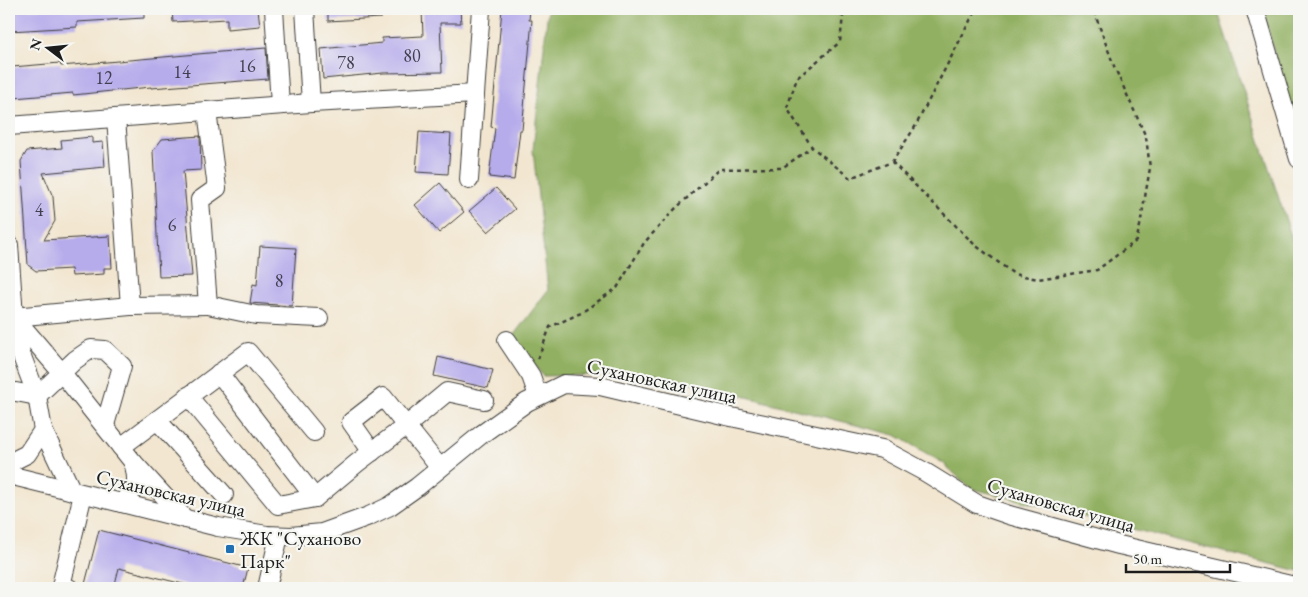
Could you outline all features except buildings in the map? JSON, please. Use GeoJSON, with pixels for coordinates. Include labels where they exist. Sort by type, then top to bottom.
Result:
{"type":"FeatureCollection","features":[{"type":"Feature","properties":{"kind":"street"},"geometry":{"type":"LineString","coordinates":[[274,9],[280,105]]}},
{"type":"Feature","properties":{"kind":"street"},"geometry":{"type":"LineString","coordinates":[[305,9],[312,103]]}},
{"type":"Feature","properties":{"kind":"street"},"geometry":{"type":"LineString","coordinates":[[469,180],[481,9]]}},
{"type":"Feature","properties":{"kind":"street"},"geometry":{"type":"LineString","coordinates":[[1255,9],[1299,159]]}},
{"type":"Feature","properties":{"kind":"street"},"geometry":{"type":"LineString","coordinates":[[9,126],[280,105],[475,94]]}},
{"type":"Feature","properties":{"kind":"street"},"geometry":{"type":"LineString","coordinates":[[207,111],[217,188],[200,200],[208,305]]}},
{"type":"Feature","properties":{"kind":"street"},"geometry":{"type":"LineString","coordinates":[[116,118],[130,306]]}},
{"type":"Feature","properties":{"kind":"street"},"geometry":{"type":"LineString","coordinates":[[9,245],[10,295],[21,354],[37,396],[43,430],[77,493],[61,586],[69,588]]}},
{"type":"Feature","properties":{"kind":"street"},"geometry":{"type":"LineString","coordinates":[[14,317],[130,306],[208,305],[256,316],[319,318]]}},
{"type":"Feature","properties":{"kind":"street"},"geometry":{"type":"LineString","coordinates":[[14,317],[105,425],[133,462],[184,519]]}},
{"type":"Feature","properties":{"kind":"street"},"geometry":{"type":"LineString","coordinates":[[506,340],[531,376],[538,396]]}},
{"type":"Feature","properties":{"kind":"street"},"geometry":{"type":"LineString","coordinates":[[37,396],[75,360],[91,349],[106,350],[122,366],[105,425]]}},
{"type":"Feature","properties":{"kind":"street"},"geometry":{"type":"LineString","coordinates":[[121,447],[248,352],[314,432]]}},
{"type":"Feature","properties":{"kind":"street"},"geometry":{"type":"LineString","coordinates":[[219,373],[315,498]]}},
{"type":"Feature","properties":{"kind":"street","name":"Сухановская улица"},"geometry":{"type":"LineString","coordinates":[[9,475],[184,519],[266,536],[322,533],[369,516],[390,506],[505,417],[538,396],[564,384],[600,386],[748,421],[882,449],[925,472],[977,504],[1001,512],[1119,545],[1299,587]]}},
{"type":"Feature","properties":{"kind":"street"},"geometry":{"type":"LineString","coordinates":[[9,392],[37,396]]}},
{"type":"Feature","properties":{"kind":"street"},"geometry":{"type":"LineString","coordinates":[[188,396],[278,505],[315,498],[447,392],[484,400]]}},
{"type":"Feature","properties":{"kind":"street"},"geometry":{"type":"LineString","coordinates":[[372,452],[351,422],[382,396],[440,468]]}},
{"type":"Feature","properties":{"kind":"street"},"geometry":{"type":"LineString","coordinates":[[157,420],[224,495]]}},
{"type":"Feature","properties":{"kind":"street"},"geometry":{"type":"LineString","coordinates":[[9,463],[27,454],[43,430]]}},
{"type":"Feature","properties":{"kind":"street"},"geometry":{"type":"LineString","coordinates":[[121,504],[133,492],[138,477],[133,462]]}},
{"type":"Feature","properties":{"kind":"street"},"geometry":{"type":"LineString","coordinates":[[267,588],[279,536]]}},
{"type":"Feature","properties":{"kind":"path"},"geometry":{"type":"LineString","coordinates":[[826,9],[843,16],[840,42],[796,78],[787,108],[812,147],[850,178],[892,162],[915,127],[976,9]]}},
{"type":"Feature","properties":{"kind":"path"},"geometry":{"type":"LineString","coordinates":[[892,162],[975,245],[1014,274],[1038,279],[1097,270],[1136,241],[1150,168],[1146,137],[1114,66],[1092,9]]}},
{"type":"Feature","properties":{"kind":"path"},"geometry":{"type":"LineString","coordinates":[[531,376],[550,327],[581,313],[617,288],[644,243],[675,209],[719,169],[782,168],[812,147]]}},
{"type":"Feature","properties":{"kind":"green space"},"geometry":{"type":"Polygon","coordinates":[[[548,9],[1217,9],[1299,260],[1299,571],[970,488],[943,463],[895,435],[657,374],[543,376],[513,336],[548,290],[533,150],[548,9]]]}},
{"type":"Feature","properties":{"kind":"green space"},"geometry":{"type":"Polygon","coordinates":[[[1262,9],[1299,9],[1299,143],[1262,9]]]}},
{"type":"Feature","properties":{"kind":"place","name":"ЖК \"Суханово Парк\""},"geometry":{"type":"Point","coordinates":[230,549]}}]}
